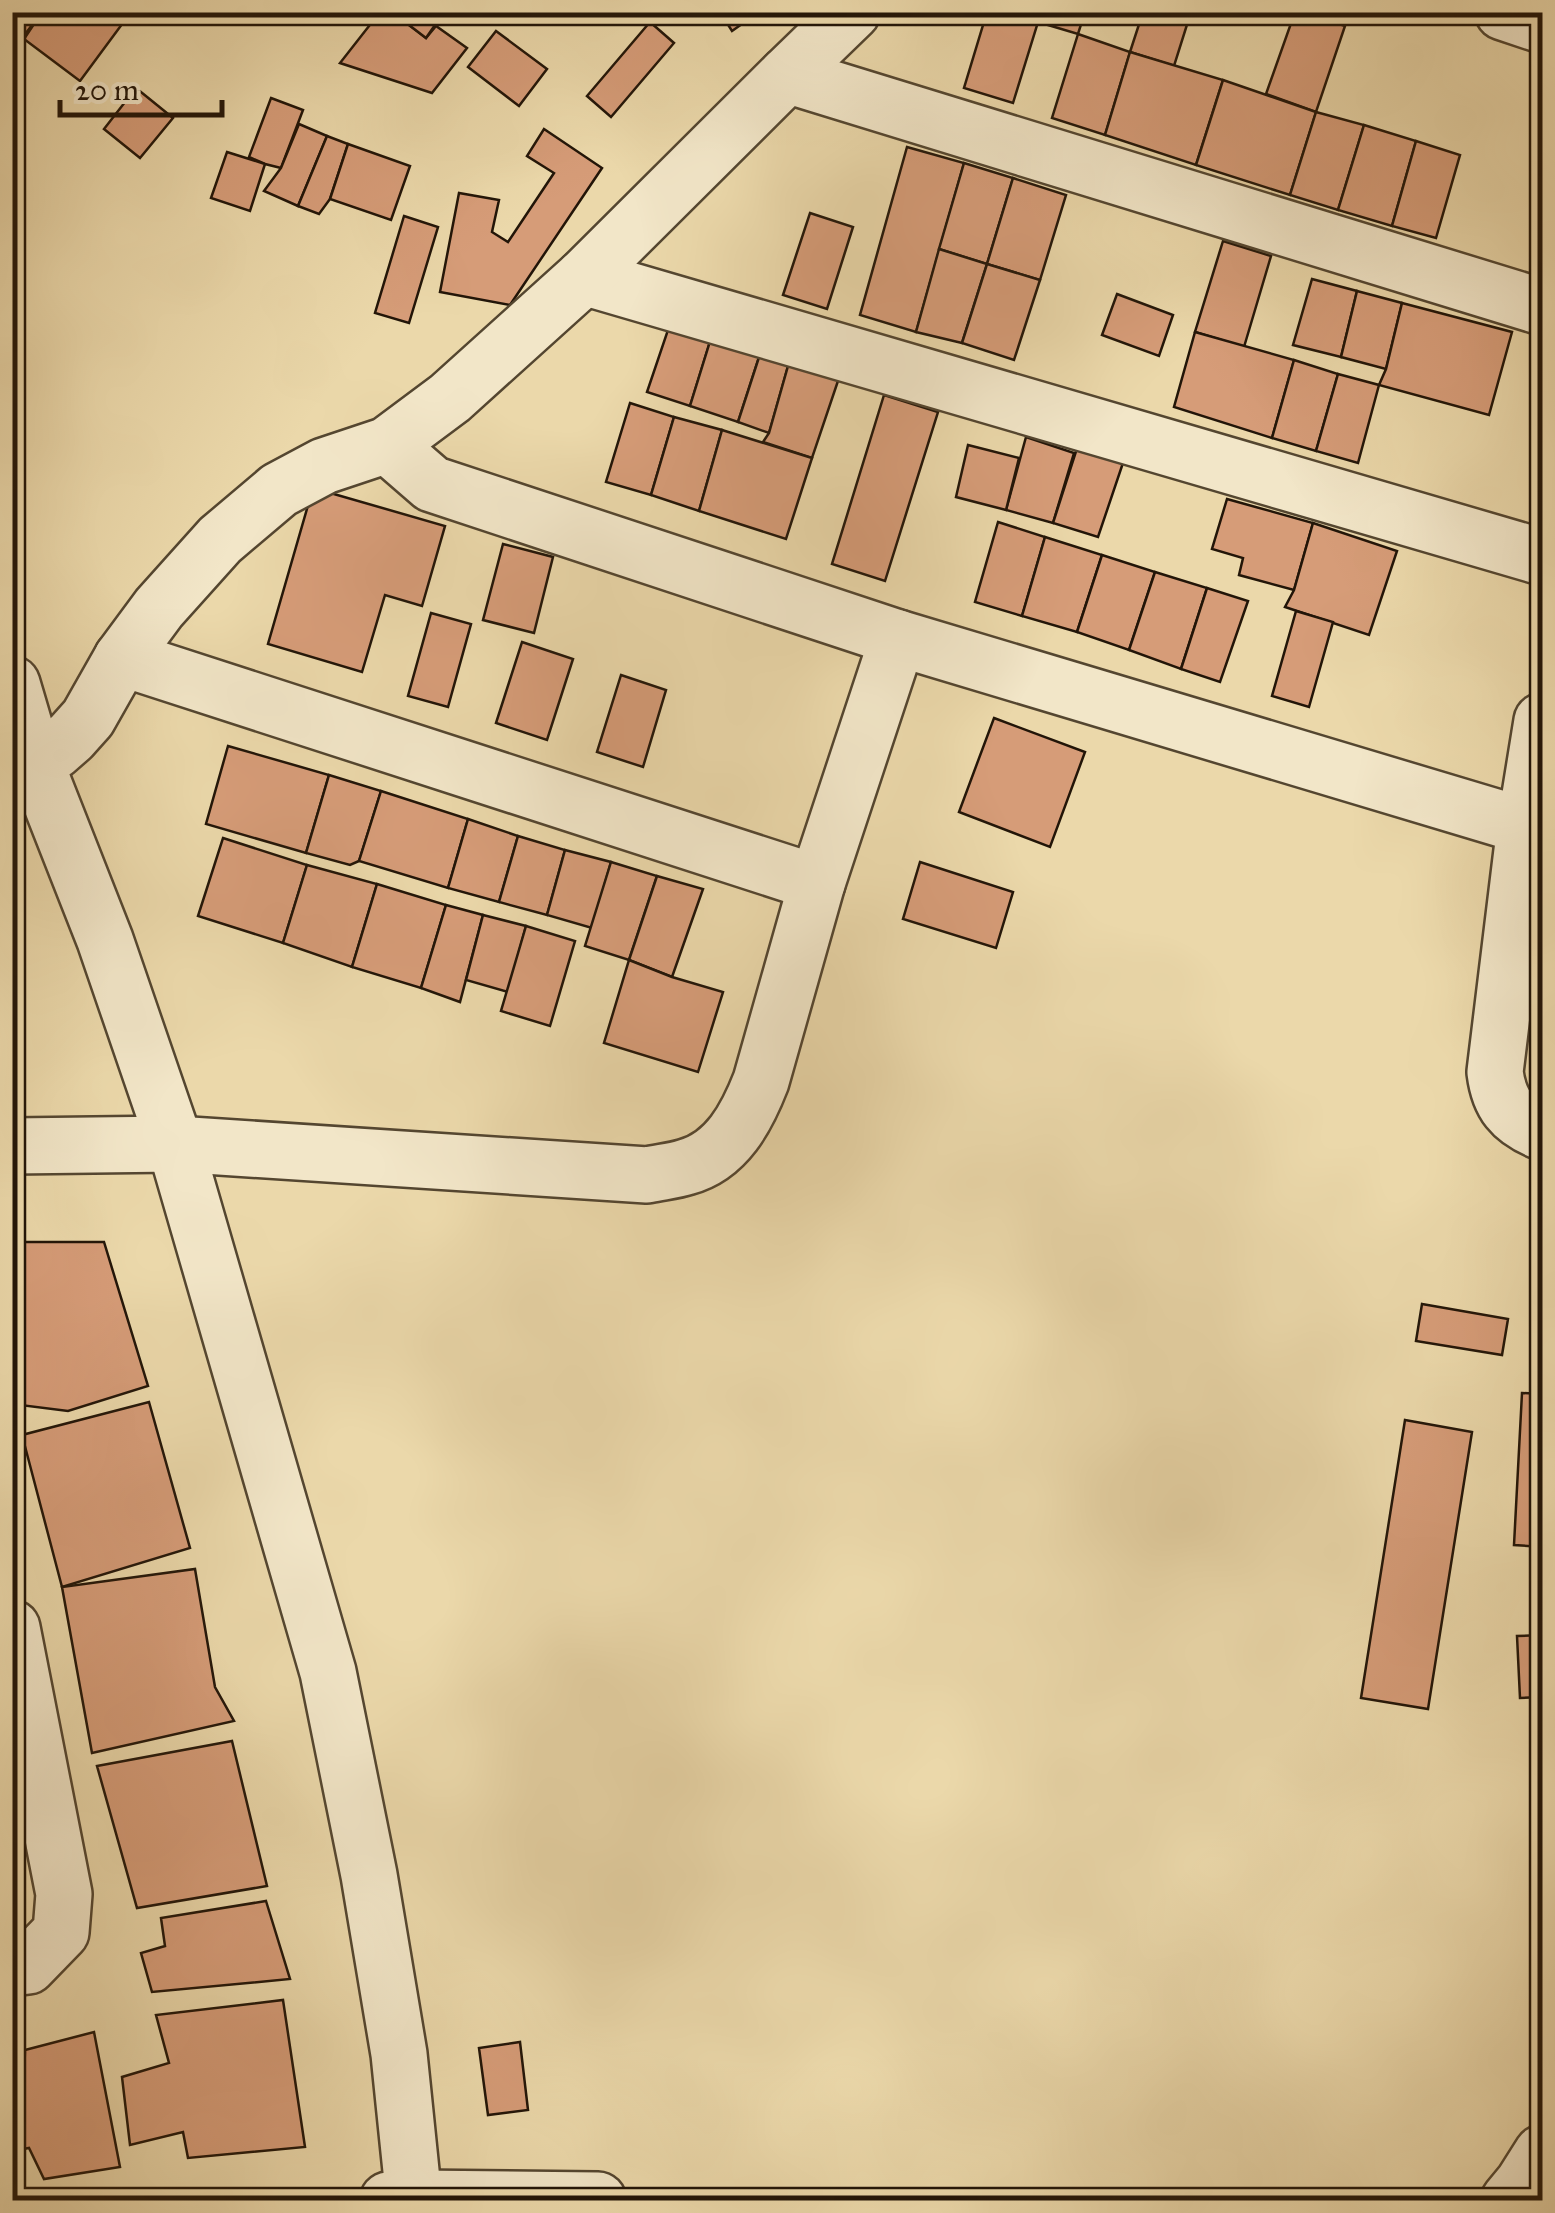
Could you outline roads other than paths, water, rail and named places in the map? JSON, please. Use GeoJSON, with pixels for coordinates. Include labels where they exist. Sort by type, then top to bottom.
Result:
{"type":"FeatureCollection","features":[{"type":"Feature","properties":{"kind":"street"},"geometry":{"type":"LineString","coordinates":[[35,762],[63,744],[88,718],[122,658],[159,608],[220,540],[279,490],[324,466],[387,445],[450,398],[584,278],[852,12]]}},
{"type":"Feature","properties":{"kind":"street"},"geometry":{"type":"LineString","coordinates":[[1503,12],[1542,26]]}},
{"type":"Feature","properties":{"kind":"street"},"geometry":{"type":"LineString","coordinates":[[787,74],[1542,307]]}},
{"type":"Feature","properties":{"kind":"street"},"geometry":{"type":"LineString","coordinates":[[584,278],[1542,558]]}},
{"type":"Feature","properties":{"kind":"street"},"geometry":{"type":"LineString","coordinates":[[387,445],[432,484],[898,638],[1525,826]]}},
{"type":"Feature","properties":{"kind":"street"},"geometry":{"type":"LineString","coordinates":[[12,1146],[175,1144],[647,1175],[688,1167],[714,1155],[749,1111],[761,1080],[816,883],[898,638]]}},
{"type":"Feature","properties":{"kind":"street"},"geometry":{"type":"LineString","coordinates":[[122,658],[816,883]]}},
{"type":"Feature","properties":{"kind":"street"},"geometry":{"type":"LineString","coordinates":[[12,684],[35,762],[105,940],[175,1144],[328,1672],[369,1875],[399,2054],[406,2200],[598,2200]]}},
{"type":"Feature","properties":{"kind":"street"},"geometry":{"type":"LineString","coordinates":[[1542,721],[1495,1072],[1497,1091],[1509,1111],[1542,1132]]}},
{"type":"Feature","properties":{"kind":"street"},"geometry":{"type":"LineString","coordinates":[[12,1628],[64,1894],[61,1932],[28,1966],[12,1968]]}},
{"type":"Feature","properties":{"kind":"street"},"geometry":{"type":"LineString","coordinates":[[1508,2200],[1524,2184],[1542,2153]]}}]}
